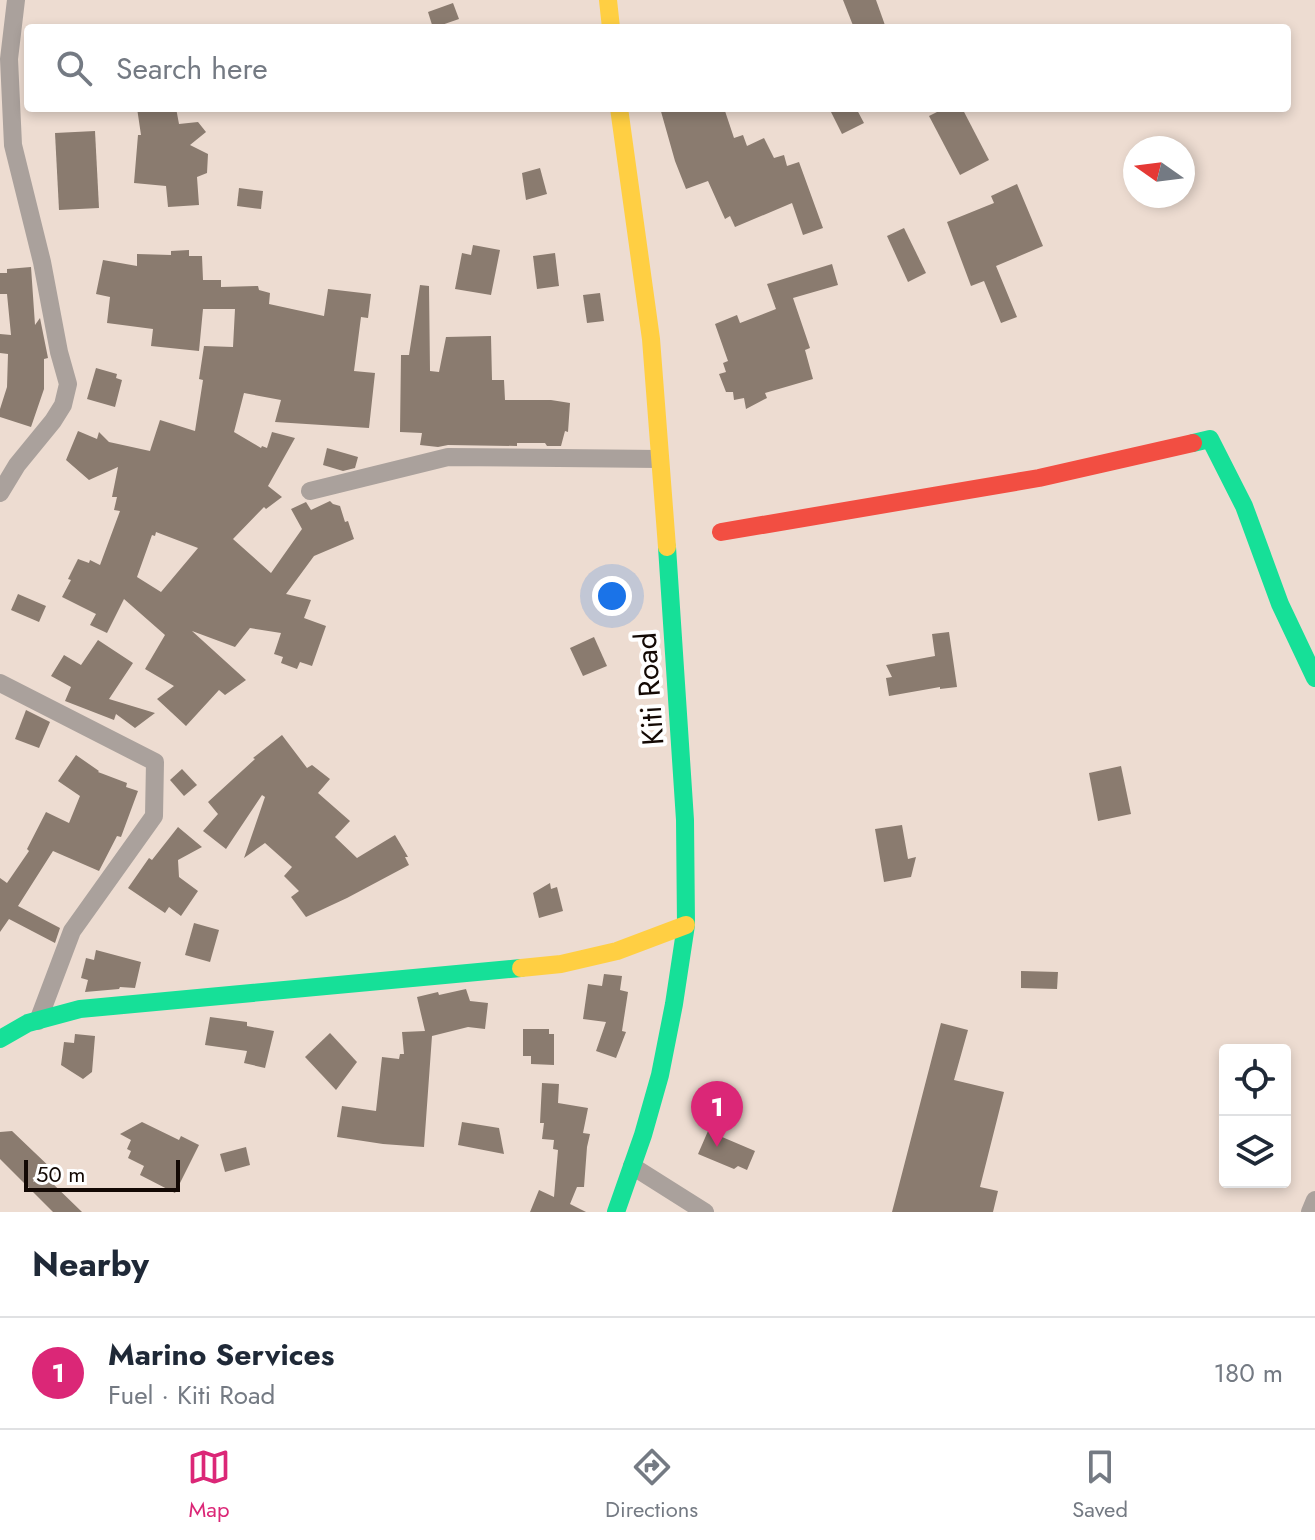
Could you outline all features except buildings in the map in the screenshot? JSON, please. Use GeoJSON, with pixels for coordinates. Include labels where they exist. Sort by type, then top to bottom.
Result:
{"type":"FeatureCollection","features":[{"type":"Feature","properties":{"kind":"street"},"geometry":{"type":"LineString","coordinates":[[0,493],[17,465],[63,405],[68,384],[13,145],[9,59],[16,0]]}},
{"type":"Feature","properties":{"kind":"street"},"geometry":{"type":"LineString","coordinates":[[608,0],[611,24]]}},
{"type":"Feature","properties":{"kind":"street","name":"Kiti Road"},"geometry":{"type":"LineString","coordinates":[[616,1212],[660,1075],[686,925],[684,789],[651,339],[620,112]]}},
{"type":"Feature","properties":{"kind":"street"},"geometry":{"type":"LineString","coordinates":[[721,532],[1039,478],[1210,439],[1244,506],[1280,604],[1315,678]]}},
{"type":"Feature","properties":{"kind":"street"},"geometry":{"type":"LineString","coordinates":[[310,491],[448,457],[660,459]]}},
{"type":"Feature","properties":{"kind":"street"},"geometry":{"type":"LineString","coordinates":[[0,683],[155,762],[154,816],[72,931],[38,1021]]}},
{"type":"Feature","properties":{"kind":"street"},"geometry":{"type":"LineString","coordinates":[[3,1032],[80,1009],[561,964],[617,951],[686,925]]}},
{"type":"Feature","properties":{"kind":"street"},"geometry":{"type":"LineString","coordinates":[[632,1166],[705,1212]]}},
{"type":"Feature","properties":{"kind":"street"},"geometry":{"type":"LineString","coordinates":[[1310,1212],[1315,1200]]}},
{"type":"Feature","properties":{"kind":"traffic: fast"},"geometry":{"type":"LineString","coordinates":[[1193,443],[1210,439],[1244,506],[1280,604],[1315,678]]}},
{"type":"Feature","properties":{"kind":"traffic: fast"},"geometry":{"type":"LineString","coordinates":[[616,1212],[660,1075],[686,925],[685,820],[667,547]]}},
{"type":"Feature","properties":{"kind":"traffic: fast"},"geometry":{"type":"LineString","coordinates":[[0,1039],[28,1023],[80,1009],[521,968]]}},
{"type":"Feature","properties":{"kind":"traffic: slow"},"geometry":{"type":"LineString","coordinates":[[608,0],[611,24]]}},
{"type":"Feature","properties":{"kind":"traffic: slow"},"geometry":{"type":"LineString","coordinates":[[620,112],[651,339],[667,547]]}},
{"type":"Feature","properties":{"kind":"traffic: slow"},"geometry":{"type":"LineString","coordinates":[[521,968],[561,964],[617,951],[686,925]]}},
{"type":"Feature","properties":{"kind":"traffic: jam"},"geometry":{"type":"LineString","coordinates":[[721,532],[1039,478],[1193,443]]}},
{"type":"Feature","properties":{"kind":"place","name":"Marino Services"},"geometry":{"type":"Point","coordinates":[717,1147]}}]}
